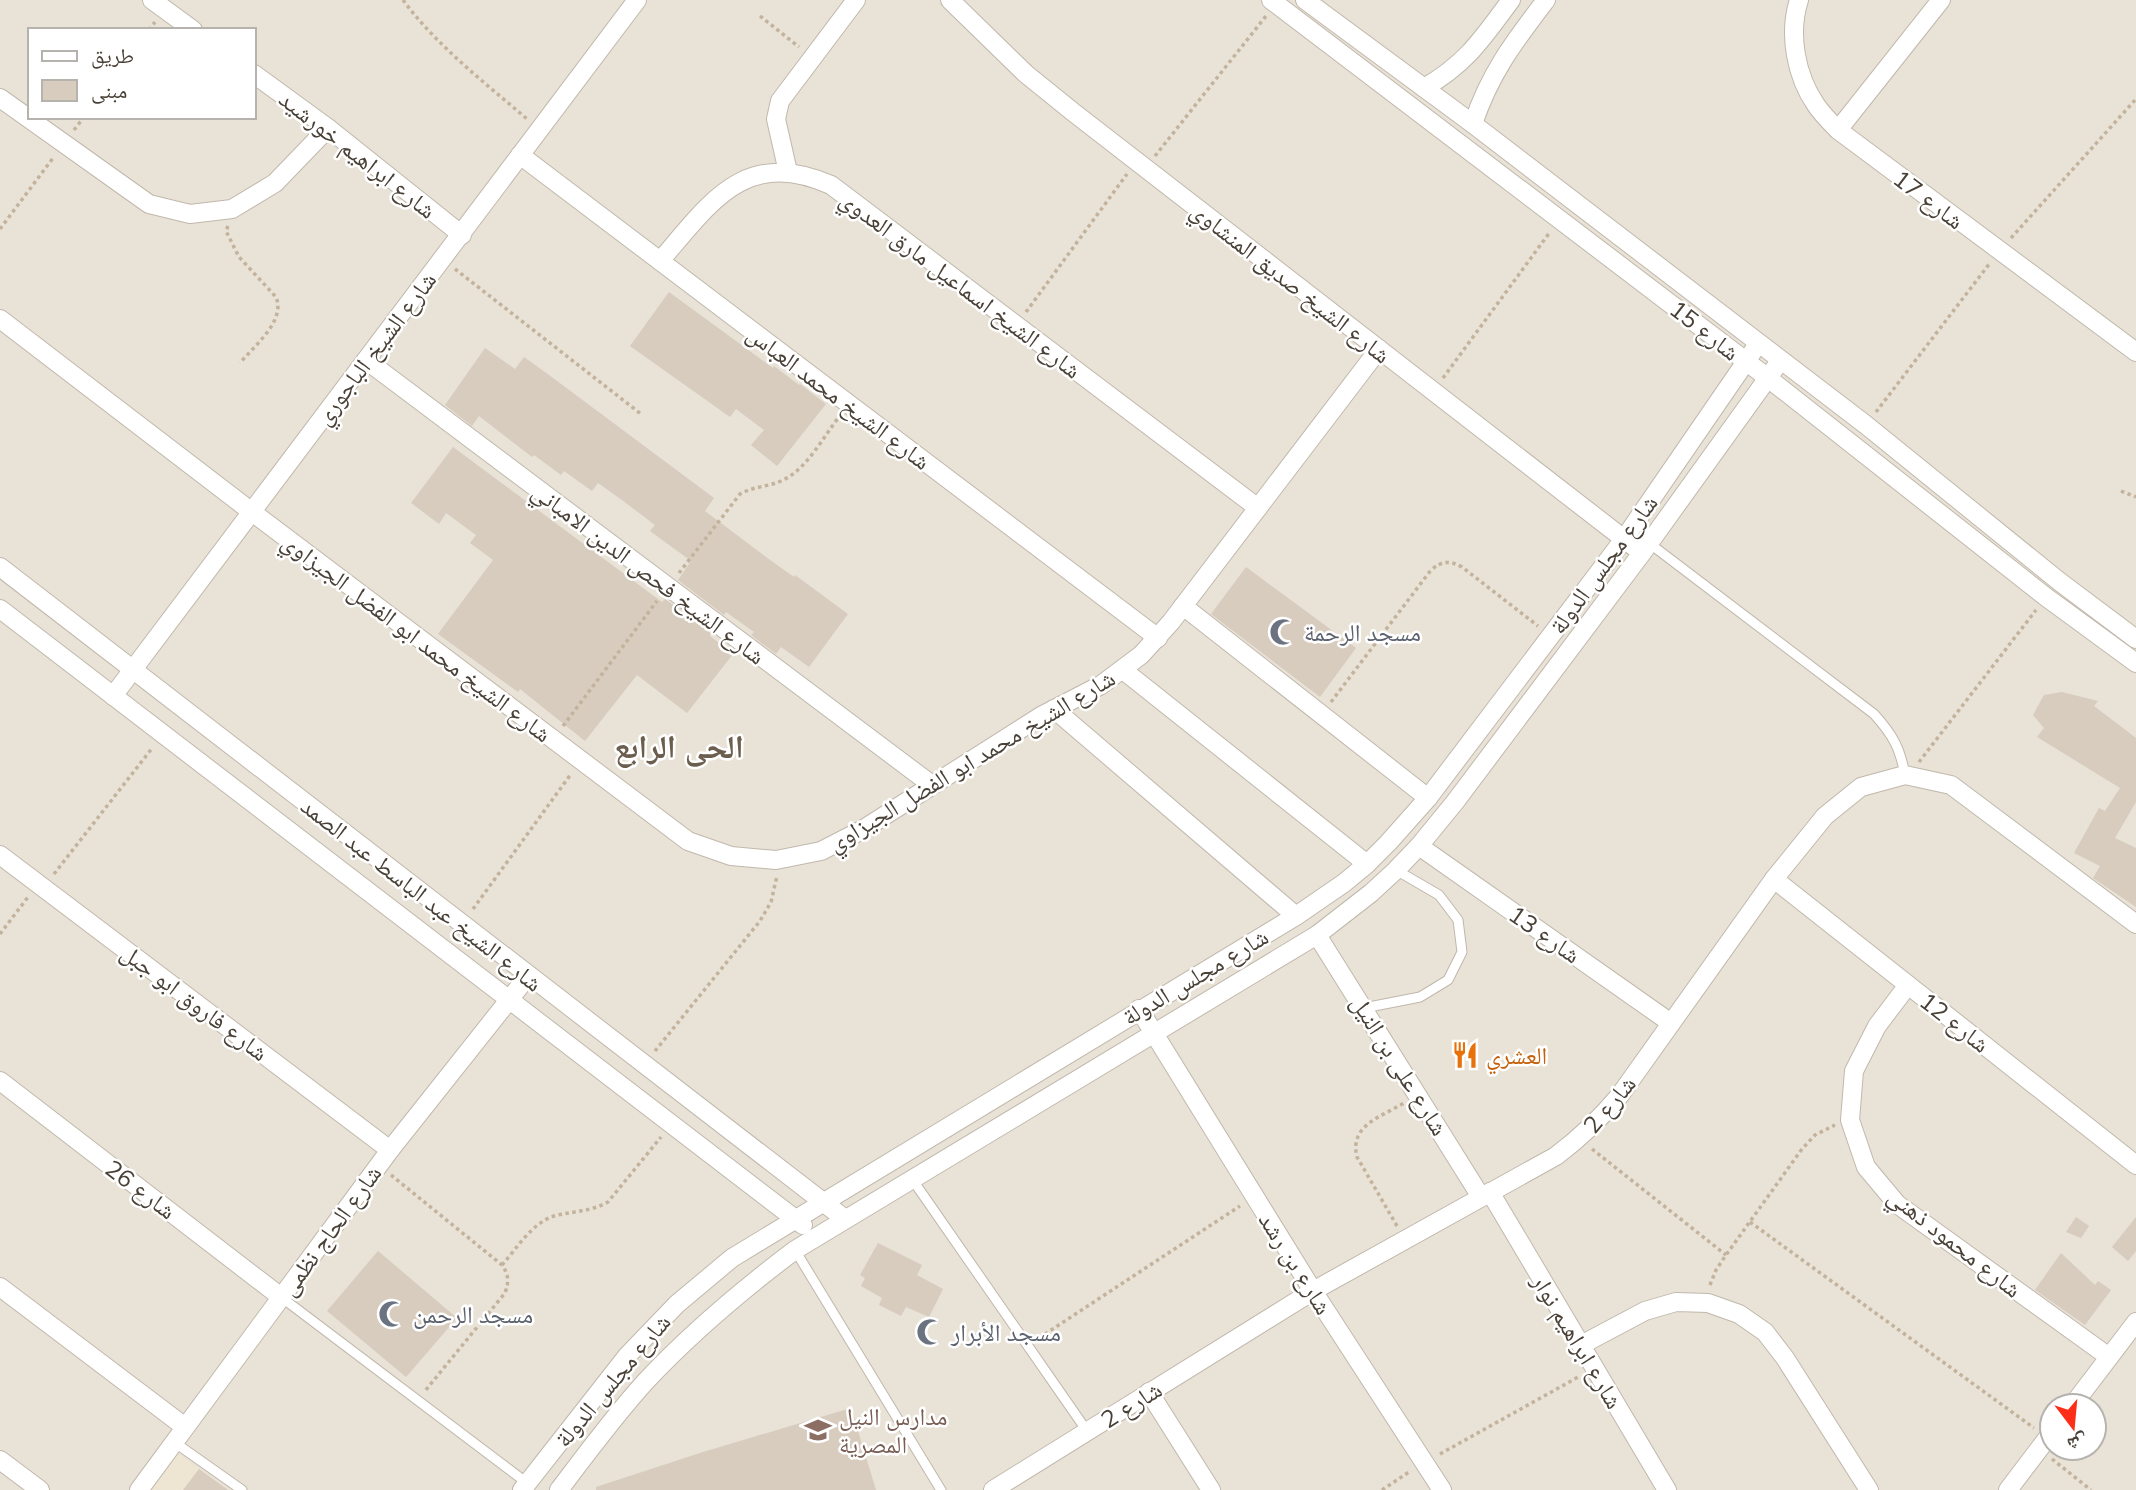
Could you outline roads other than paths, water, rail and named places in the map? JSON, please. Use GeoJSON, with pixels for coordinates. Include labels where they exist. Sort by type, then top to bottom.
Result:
{"type":"FeatureCollection","features":[{"type":"Feature","properties":{"kind":"street"},"geometry":{"type":"LineString","coordinates":[[152,0],[190,28]]}},
{"type":"Feature","properties":{"kind":"street","name":"شارع الشيخ الباجوري"},"geometry":{"type":"LineString","coordinates":[[113,696],[637,0]]}},
{"type":"Feature","properties":{"kind":"street"},"geometry":{"type":"LineString","coordinates":[[789,172],[776,119],[780,101],[856,0]]}},
{"type":"Feature","properties":{"kind":"street","name":"شارع الشيخ صديق المنشاوي"},"geometry":{"type":"LineString","coordinates":[[950,0],[1026,74],[1141,165],[1624,539],[1646,548]]}},
{"type":"Feature","properties":{"kind":"street","name":"شارع 15"},"geometry":{"type":"LineString","coordinates":[[1306,0],[1473,124],[1866,425],[2060,582],[2136,639]]}},
{"type":"Feature","properties":{"kind":"street"},"geometry":{"type":"LineString","coordinates":[[1424,88],[1448,74],[1470,55],[1511,0]]}},
{"type":"Feature","properties":{"kind":"street"},"geometry":{"type":"LineString","coordinates":[[1473,124],[1494,71],[1546,0]]}},
{"type":"Feature","properties":{"kind":"street","name":"شارع 17"},"geometry":{"type":"LineString","coordinates":[[1799,0],[1794,43],[1801,75],[1815,105],[1838,130],[2136,352]]}},
{"type":"Feature","properties":{"kind":"street"},"geometry":{"type":"LineString","coordinates":[[1838,130],[1941,0]]}},
{"type":"Feature","properties":{"kind":"street","name":"شارع 15"},"geometry":{"type":"LineString","coordinates":[[1273,2],[1768,378],[2046,597],[2136,663]]}},
{"type":"Feature","properties":{"kind":"street"},"geometry":{"type":"LineString","coordinates":[[1313,30],[1324,14]]}},
{"type":"Feature","properties":{"kind":"street","name":"شارع ابراهيم خورشيد"},"geometry":{"type":"LineString","coordinates":[[256,75],[463,234]]}},
{"type":"Feature","properties":{"kind":"street"},"geometry":{"type":"LineString","coordinates":[[0,98],[28,118]]}},
{"type":"Feature","properties":{"kind":"street"},"geometry":{"type":"LineString","coordinates":[[30,119],[149,204],[190,214],[232,209],[275,183],[328,128]]}},
{"type":"Feature","properties":{"kind":"street","name":"شارع الشيخ محمد العباس"},"geometry":{"type":"LineString","coordinates":[[520,155],[1158,638]]}},
{"type":"Feature","properties":{"kind":"street","name":"شارع الشيخ اسماعيل مارق العدوي"},"geometry":{"type":"LineString","coordinates":[[660,261],[711,202],[734,184],[760,174],[789,172],[811,176],[831,185],[1258,508]]}},
{"type":"Feature","properties":{"kind":"street","name":"شارع الشيخ محمد ابو الفضل الجيزاوي"},"geometry":{"type":"LineString","coordinates":[[0,319],[688,841],[731,856],[776,859],[821,850],[862,830],[1028,723],[1101,685],[1123,670],[1158,638],[1379,349]]}},
{"type":"Feature","properties":{"kind":"street","name":"شارع مجلس الدولة"},"geometry":{"type":"LineString","coordinates":[[524,1487],[627,1356],[677,1304],[732,1258],[1296,916],[1367,864],[1432,793],[1624,539],[1758,344]]}},
{"type":"Feature","properties":{"kind":"street","name":"شارع الشيخ فحص الدين الامباني"},"geometry":{"type":"LineString","coordinates":[[366,360],[932,785]]}},
{"type":"Feature","properties":{"kind":"street","name":"شارع مجلس الدولة"},"geometry":{"type":"LineString","coordinates":[[559,1490],[646,1382],[687,1340],[742,1290],[795,1250],[1317,935],[1396,870],[1455,802],[1646,548],[1780,361]]}},
{"type":"Feature","properties":{"kind":"street","name":"شارع الشيخ عبد الباسط عبد الصمد"},"geometry":{"type":"LineString","coordinates":[[0,567],[845,1219]]}},
{"type":"Feature","properties":{"kind":"street"},"geometry":{"type":"LineString","coordinates":[[1183,606],[1322,715],[1432,793],[1455,802]]}},
{"type":"Feature","properties":{"kind":"street","name":"شارع الشيخ عبد الباسط عبد الصمد"},"geometry":{"type":"LineString","coordinates":[[0,609],[817,1236]]}},
{"type":"Feature","properties":{"kind":"street"},"geometry":{"type":"LineString","coordinates":[[1123,670],[1367,864]]}},
{"type":"Feature","properties":{"kind":"street"},"geometry":{"type":"LineString","coordinates":[[1054,709],[1296,916]]}},
{"type":"Feature","properties":{"kind":"street","name":"شارع 2"},"geometry":{"type":"LineString","coordinates":[[1000,1488],[1313,1291],[1556,1156],[1579,1139],[1620,1095],[1774,879],[1825,816],[1861,787],[1906,775],[1951,785],[2136,924]]}},
{"type":"Feature","properties":{"kind":"street","name":"شارع 13"},"geometry":{"type":"LineString","coordinates":[[1419,846],[1671,1023]]}},
{"type":"Feature","properties":{"kind":"street","name":"شارع فاروق ابو جبل"},"geometry":{"type":"LineString","coordinates":[[0,855],[390,1150]]}},
{"type":"Feature","properties":{"kind":"street","name":"شارع 12"},"geometry":{"type":"LineString","coordinates":[[1774,879],[2136,1165]]}},
{"type":"Feature","properties":{"kind":"street","name":"شارع على بن النيل"},"geometry":{"type":"LineString","coordinates":[[1317,935],[1485,1195]]}},
{"type":"Feature","properties":{"kind":"street","name":"شارع الحاج نظمى"},"geometry":{"type":"LineString","coordinates":[[139,1490],[378,1165],[528,976]]}},
{"type":"Feature","properties":{"kind":"street","name":"شارع محمود ذهني"},"geometry":{"type":"LineString","coordinates":[[1908,985],[1877,1027],[1854,1071],[1850,1120],[1866,1167],[1897,1204],[2109,1357]]}},
{"type":"Feature","properties":{"kind":"street","name":"شارع بن رشد"},"geometry":{"type":"LineString","coordinates":[[1139,1009],[1313,1291],[1442,1490]]}},
{"type":"Feature","properties":{"kind":"street","name":"شارع 26"},"geometry":{"type":"LineString","coordinates":[[0,1081],[281,1297]]}},
{"type":"Feature","properties":{"kind":"street","name":"شارع ابراهيم نوار"},"geometry":{"type":"LineString","coordinates":[[1485,1195],[1581,1345],[1667,1490]]}},
{"type":"Feature","properties":{"kind":"street"},"geometry":{"type":"LineString","coordinates":[[0,1287],[186,1427]]}},
{"type":"Feature","properties":{"kind":"street"},"geometry":{"type":"LineString","coordinates":[[1581,1345],[1644,1311],[1676,1303],[1708,1303],[1739,1314],[1765,1332],[1786,1357],[1869,1490]]}},
{"type":"Feature","properties":{"kind":"street"},"geometry":{"type":"LineString","coordinates":[[2083,1392],[2136,1322]]}},
{"type":"Feature","properties":{"kind":"street"},"geometry":{"type":"LineString","coordinates":[[1149,1392],[1211,1490]]}},
{"type":"Feature","properties":{"kind":"street"},"geometry":{"type":"LineString","coordinates":[[2008,1490],[2038,1451]]}},
{"type":"Feature","properties":{"kind":"street"},"geometry":{"type":"LineString","coordinates":[[0,1460],[40,1490]]}},
{"type":"Feature","properties":{"kind":"lane"},"geometry":{"type":"LineString","coordinates":[[1646,548],[1874,715],[1890,732],[1901,752],[1906,775]]}},
{"type":"Feature","properties":{"kind":"lane"},"geometry":{"type":"LineString","coordinates":[[1364,1008],[1420,997],[1448,980],[1462,951],[1458,920],[1439,895],[1396,870]]}},
{"type":"Feature","properties":{"kind":"lane"},"geometry":{"type":"LineString","coordinates":[[912,1179],[1087,1431]]}},
{"type":"Feature","properties":{"kind":"lane"},"geometry":{"type":"LineString","coordinates":[[795,1250],[942,1490]]}},
{"type":"Feature","properties":{"kind":"lane"},"geometry":{"type":"LineString","coordinates":[[281,1297],[417,1400],[524,1487]]}},
{"type":"Feature","properties":{"kind":"lane"},"geometry":{"type":"LineString","coordinates":[[174,1443],[242,1490]]}},
{"type":"Feature","properties":{"kind":"place","name":"مسجد الرحمة"},"geometry":{"type":"Point","coordinates":[1283,632]}},
{"type":"Feature","properties":{"kind":"place","name":"العشري"},"geometry":{"type":"Point","coordinates":[1465,1055]}},
{"type":"Feature","properties":{"kind":"place","name":"مسجد الرحمن"},"geometry":{"type":"Point","coordinates":[392,1314]}},
{"type":"Feature","properties":{"kind":"place","name":"مسجد الأبرار"},"geometry":{"type":"Point","coordinates":[930,1332]}},
{"type":"Feature","properties":{"kind":"place","name":"مدارس النيل المصرية"},"geometry":{"type":"Point","coordinates":[818,1430]}},
{"type":"Feature","properties":{"kind":"district","name":"الحى الرابع"},"geometry":{"type":"Point","coordinates":[679,746]}}]}
